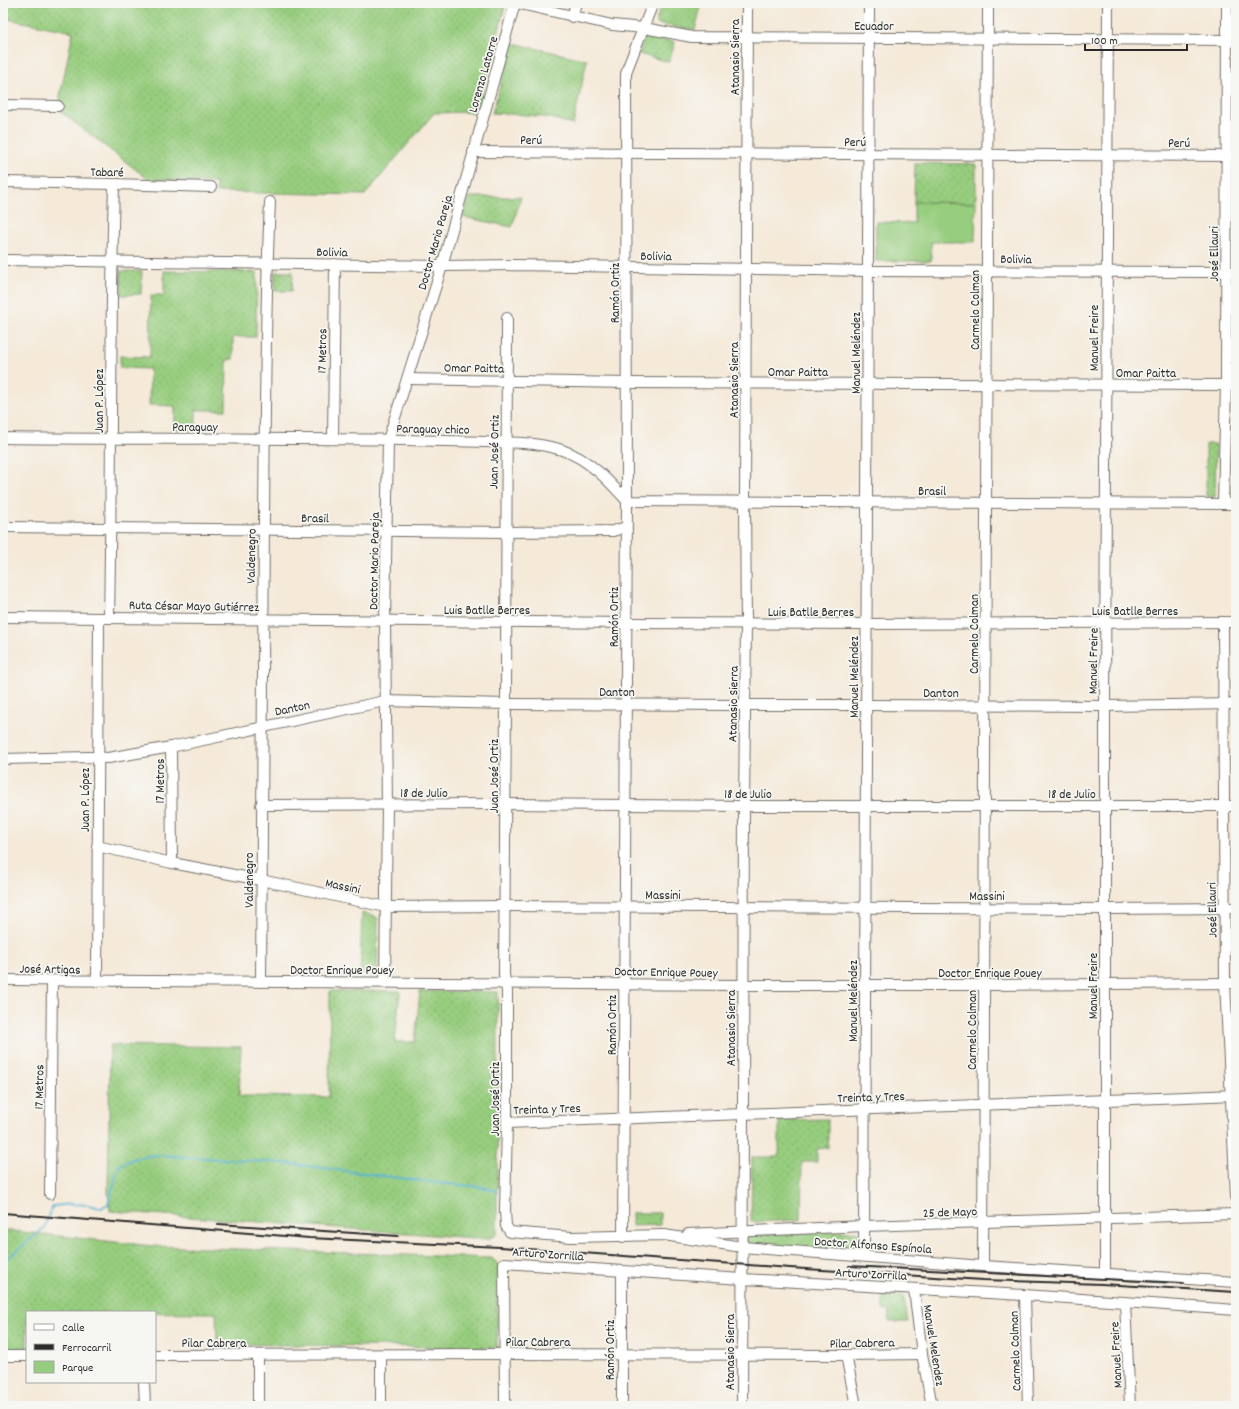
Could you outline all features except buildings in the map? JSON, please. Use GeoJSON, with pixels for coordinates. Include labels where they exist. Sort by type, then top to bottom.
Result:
{"type":"FeatureCollection","features":[{"type":"Feature","properties":{"kind":"street","name":"Ecuador"},"geometry":{"type":"LineString","coordinates":[[516,3],[612,25],[644,28],[692,37],[1231,40]]}},
{"type":"Feature","properties":{"kind":"street","name":"Lorenzo Latorre"},"geometry":{"type":"LineString","coordinates":[[473,152],[516,3]]}},
{"type":"Feature","properties":{"kind":"street"},"geometry":{"type":"LineString","coordinates":[[572,16],[576,3]]}},
{"type":"Feature","properties":{"kind":"street","name":"Ramón Ortiz"},"geometry":{"type":"LineString","coordinates":[[623,1237],[627,623],[626,74],[653,3]]}},
{"type":"Feature","properties":{"kind":"street","name":"Atanasio Sierra"},"geometry":{"type":"LineString","coordinates":[[742,1406],[744,806],[746,705],[745,502],[747,3]]}},
{"type":"Feature","properties":{"kind":"street","name":"Manuel Meléndez"},"geometry":{"type":"LineString","coordinates":[[864,1256],[869,3]]}},
{"type":"Feature","properties":{"kind":"street","name":"Carmelo Colman"},"geometry":{"type":"LineString","coordinates":[[983,1266],[984,985],[986,908],[986,270],[988,3]]}},
{"type":"Feature","properties":{"kind":"street","name":"Manuel Freire"},"geometry":{"type":"LineString","coordinates":[[1104,1272],[1106,155],[1108,3]]}},
{"type":"Feature","properties":{"kind":"street","name":"José Ellauri"},"geometry":{"type":"LineString","coordinates":[[1223,504],[1231,385],[1231,40],[1227,3]]}},
{"type":"Feature","properties":{"kind":"street"},"geometry":{"type":"LineString","coordinates":[[3,105],[58,106]]}},
{"type":"Feature","properties":{"kind":"street","name":"Perú"},"geometry":{"type":"LineString","coordinates":[[473,152],[1231,156]]}},
{"type":"Feature","properties":{"kind":"street","name":"Doctor Mario Pareja"},"geometry":{"type":"LineString","coordinates":[[385,982],[387,805],[385,622],[388,440],[442,266],[473,152]]}},
{"type":"Feature","properties":{"kind":"street","name":"Tabaré"},"geometry":{"type":"LineString","coordinates":[[3,182],[211,187]]}},
{"type":"Feature","properties":{"kind":"street","name":"Juan P. López"},"geometry":{"type":"LineString","coordinates":[[97,982],[97,757],[104,618],[111,527],[112,262],[114,184]]}},
{"type":"Feature","properties":{"kind":"street","name":"Valdenegro"},"geometry":{"type":"LineString","coordinates":[[260,982],[264,439],[267,263],[270,202]]}},
{"type":"Feature","properties":{"kind":"street","name":"Bolivia"},"geometry":{"type":"LineString","coordinates":[[3,260],[442,266],[515,265],[626,268],[1231,272]]}},
{"type":"Feature","properties":{"kind":"street","name":"17 Metros"},"geometry":{"type":"LineString","coordinates":[[333,439],[335,264]]}},
{"type":"Feature","properties":{"kind":"street","name":"Juan José Ortiz"},"geometry":{"type":"LineString","coordinates":[[507,318],[506,804],[504,974],[508,991],[505,1211],[506,1226],[510,1232]]}},
{"type":"Feature","properties":{"kind":"street","name":"Omar Paitta"},"geometry":{"type":"LineString","coordinates":[[408,379],[746,384],[987,384],[1106,386],[1231,385]]}},
{"type":"Feature","properties":{"kind":"street","name":"Paraguay"},"geometry":{"type":"LineString","coordinates":[[3,438],[111,440],[388,440]]}},
{"type":"Feature","properties":{"kind":"street","name":"Paraguay chico"},"geometry":{"type":"LineString","coordinates":[[388,440],[507,442],[536,444],[560,449],[575,455],[601,474],[627,501]]}},
{"type":"Feature","properties":{"kind":"street","name":"Brasil"},"geometry":{"type":"LineString","coordinates":[[627,501],[1236,504]]}},
{"type":"Feature","properties":{"kind":"street","name":"Brasil"},"geometry":{"type":"LineString","coordinates":[[3,527],[506,532],[613,531],[626,527]]}},
{"type":"Feature","properties":{"kind":"street","name":"Ruta César Mayo Gutiérrez"},"geometry":{"type":"LineString","coordinates":[[3,618],[263,619],[385,622]]}},
{"type":"Feature","properties":{"kind":"street","name":"Luis Batlle Berres"},"geometry":{"type":"LineString","coordinates":[[385,622],[746,624],[1236,622]]}},
{"type":"Feature","properties":{"kind":"street","name":"José Ellauri"},"geometry":{"type":"LineString","coordinates":[[1224,622],[1223,705],[1225,983],[1234,1095],[1236,1197]]}},
{"type":"Feature","properties":{"kind":"street","name":"Danton"},"geometry":{"type":"LineString","coordinates":[[3,759],[108,758],[171,747],[386,701],[506,704],[746,705],[1105,706],[1236,704]]}},
{"type":"Feature","properties":{"kind":"street","name":"17 Metros"},"geometry":{"type":"LineString","coordinates":[[171,747],[172,863]]}},
{"type":"Feature","properties":{"kind":"street","name":"18 de Julio"},"geometry":{"type":"LineString","coordinates":[[261,805],[506,804],[1105,807],[1236,806]]}},
{"type":"Feature","properties":{"kind":"street","name":"Massini"},"geometry":{"type":"LineString","coordinates":[[97,846],[386,907],[1236,908]]}},
{"type":"Feature","properties":{"kind":"street","name":"José Artigas"},"geometry":{"type":"LineString","coordinates":[[3,980],[97,982]]}},
{"type":"Feature","properties":{"kind":"street","name":"17 Metros"},"geometry":{"type":"LineString","coordinates":[[50,1194],[52,980]]}},
{"type":"Feature","properties":{"kind":"street","name":"Doctor Enrique Pouey"},"geometry":{"type":"LineString","coordinates":[[97,982],[624,983],[743,985],[1236,983]]}},
{"type":"Feature","properties":{"kind":"street","name":"Treinta y Tres"},"geometry":{"type":"LineString","coordinates":[[507,1123],[1234,1095]]}},
{"type":"Feature","properties":{"kind":"street","name":"25 de Mayo"},"geometry":{"type":"LineString","coordinates":[[664,1235],[864,1226],[1236,1214]]}},
{"type":"Feature","properties":{"kind":"street","name":"Doctor Alfonso Espínola"},"geometry":{"type":"LineString","coordinates":[[510,1232],[571,1237],[664,1235],[742,1247],[983,1266],[1104,1272],[1236,1282]]}},
{"type":"Feature","properties":{"kind":"street","name":"Arturo Zorrilla"},"geometry":{"type":"LineString","coordinates":[[505,1354],[504,1263],[742,1279],[1025,1295],[1236,1310]]}},
{"type":"Feature","properties":{"kind":"street","name":"Ramón Ortiz"},"geometry":{"type":"LineString","coordinates":[[622,1271],[622,1406]]}},
{"type":"Feature","properties":{"kind":"street","name":"Manuel Melendez"},"geometry":{"type":"LineString","coordinates":[[914,1289],[922,1354],[932,1406]]}},
{"type":"Feature","properties":{"kind":"street","name":"Carmelo Colman"},"geometry":{"type":"LineString","coordinates":[[1025,1295],[1028,1406]]}},
{"type":"Feature","properties":{"kind":"street","name":"Manuel Freire"},"geometry":{"type":"LineString","coordinates":[[1125,1303],[1130,1406]]}},
{"type":"Feature","properties":{"kind":"street"},"geometry":{"type":"LineString","coordinates":[[504,1406],[505,1354]]}},
{"type":"Feature","properties":{"kind":"street","name":"Pilar Cabrera"},"geometry":{"type":"LineString","coordinates":[[156,1355],[922,1354]]}},
{"type":"Feature","properties":{"kind":"street"},"geometry":{"type":"LineString","coordinates":[[258,1355],[258,1406]]}},
{"type":"Feature","properties":{"kind":"street"},"geometry":{"type":"LineString","coordinates":[[381,1355],[381,1406]]}},
{"type":"Feature","properties":{"kind":"street"},"geometry":{"type":"LineString","coordinates":[[846,1355],[856,1406]]}},
{"type":"Feature","properties":{"kind":"street"},"geometry":{"type":"LineString","coordinates":[[3,1356],[26,1356]]}},
{"type":"Feature","properties":{"kind":"street"},"geometry":{"type":"LineString","coordinates":[[144,1383],[144,1406]]}},
{"type":"Feature","properties":{"kind":"green space"},"geometry":{"type":"Polygon","coordinates":[[[3,3],[506,3],[477,112],[434,113],[365,195],[216,192],[216,183],[148,179],[61,112],[60,96],[73,32],[3,18],[3,3]]]}},
{"type":"Feature","properties":{"kind":"green space"},"geometry":{"type":"Polygon","coordinates":[[[662,3],[702,3],[695,30],[657,24],[656,21],[662,3]]]}},
{"type":"Feature","properties":{"kind":"green space"},"geometry":{"type":"Polygon","coordinates":[[[645,37],[675,42],[669,62],[639,54],[645,37]]]}},
{"type":"Feature","properties":{"kind":"green space"},"geometry":{"type":"Polygon","coordinates":[[[513,43],[587,60],[573,125],[551,118],[492,113],[513,43]]]}},
{"type":"Feature","properties":{"kind":"green space"},"geometry":{"type":"Polygon","coordinates":[[[915,163],[976,164],[976,203],[914,202],[915,163]]]}},
{"type":"Feature","properties":{"kind":"green space"},"geometry":{"type":"Polygon","coordinates":[[[469,197],[521,197],[512,227],[463,217],[469,197]]]}},
{"type":"Feature","properties":{"kind":"green space"},"geometry":{"type":"Polygon","coordinates":[[[914,202],[976,203],[975,242],[931,242],[931,261],[876,261],[876,222],[914,223],[914,202]]]}},
{"type":"Feature","properties":{"kind":"green space"},"geometry":{"type":"Polygon","coordinates":[[[121,271],[142,271],[141,294],[121,295],[121,271]]]}},
{"type":"Feature","properties":{"kind":"green space"},"geometry":{"type":"Polygon","coordinates":[[[164,271],[257,272],[256,337],[233,337],[233,359],[227,360],[226,410],[196,410],[196,430],[175,429],[175,406],[149,405],[150,369],[120,368],[120,356],[150,357],[151,295],[164,295],[164,271]]]}},
{"type":"Feature","properties":{"kind":"green space"},"geometry":{"type":"Polygon","coordinates":[[[275,272],[293,272],[292,291],[275,291],[275,272]]]}},
{"type":"Feature","properties":{"kind":"green space"},"geometry":{"type":"Polygon","coordinates":[[[1233,435],[1236,435],[1236,496],[1232,496],[1233,435]]]}},
{"type":"Feature","properties":{"kind":"green space"},"geometry":{"type":"Polygon","coordinates":[[[1206,444],[1216,444],[1215,497],[1206,496],[1206,444]]]}},
{"type":"Feature","properties":{"kind":"green space"},"geometry":{"type":"Polygon","coordinates":[[[362,913],[375,916],[378,919],[377,972],[360,973],[362,913]]]}},
{"type":"Feature","properties":{"kind":"green space"},"geometry":{"type":"Polygon","coordinates":[[[330,991],[400,991],[395,1042],[415,1042],[420,991],[498,992],[497,1234],[488,1239],[110,1211],[108,1191],[110,1045],[241,1047],[239,1096],[329,1097],[330,991]]]}},
{"type":"Feature","properties":{"kind":"green space"},"geometry":{"type":"Polygon","coordinates":[[[828,1119],[828,1148],[817,1149],[817,1162],[802,1162],[801,1220],[751,1222],[752,1157],[779,1157],[779,1120],[828,1119]]]}},
{"type":"Feature","properties":{"kind":"green space"},"geometry":{"type":"Polygon","coordinates":[[[632,1213],[660,1213],[660,1225],[632,1226],[632,1213]]]}},
{"type":"Feature","properties":{"kind":"green space"},"geometry":{"type":"Polygon","coordinates":[[[3,1230],[153,1246],[492,1258],[498,1264],[497,1348],[217,1344],[216,1313],[156,1313],[156,1311],[26,1311],[26,1348],[3,1349],[3,1230]]]}},
{"type":"Feature","properties":{"kind":"green space"},"geometry":{"type":"Polygon","coordinates":[[[857,1231],[859,1234],[859,1249],[857,1252],[747,1244],[746,1236],[748,1235],[857,1231]]]}},
{"type":"Feature","properties":{"kind":"green space"},"geometry":{"type":"Polygon","coordinates":[[[882,1294],[901,1295],[904,1299],[908,1322],[889,1322],[889,1311],[883,1310],[882,1294]]]}},
{"type":"Feature","properties":{"kind":"waterway"},"geometry":{"type":"LineString","coordinates":[[3,1262],[44,1228],[51,1209],[54,1206],[70,1204],[88,1205],[101,1208],[108,1204],[119,1166],[133,1159],[154,1155],[286,1163],[437,1183],[481,1187],[497,1191]]}},
{"type":"Feature","properties":{"kind":"railway"},"geometry":{"type":"LineString","coordinates":[[3,1213],[309,1238],[500,1247],[983,1280],[1102,1284],[1236,1292]]}},
{"type":"Feature","properties":{"kind":"railway"},"geometry":{"type":"LineString","coordinates":[[218,1224],[398,1236]]}},
{"type":"Feature","properties":{"kind":"railway"},"geometry":{"type":"LineString","coordinates":[[849,1266],[1183,1283]]}}]}
